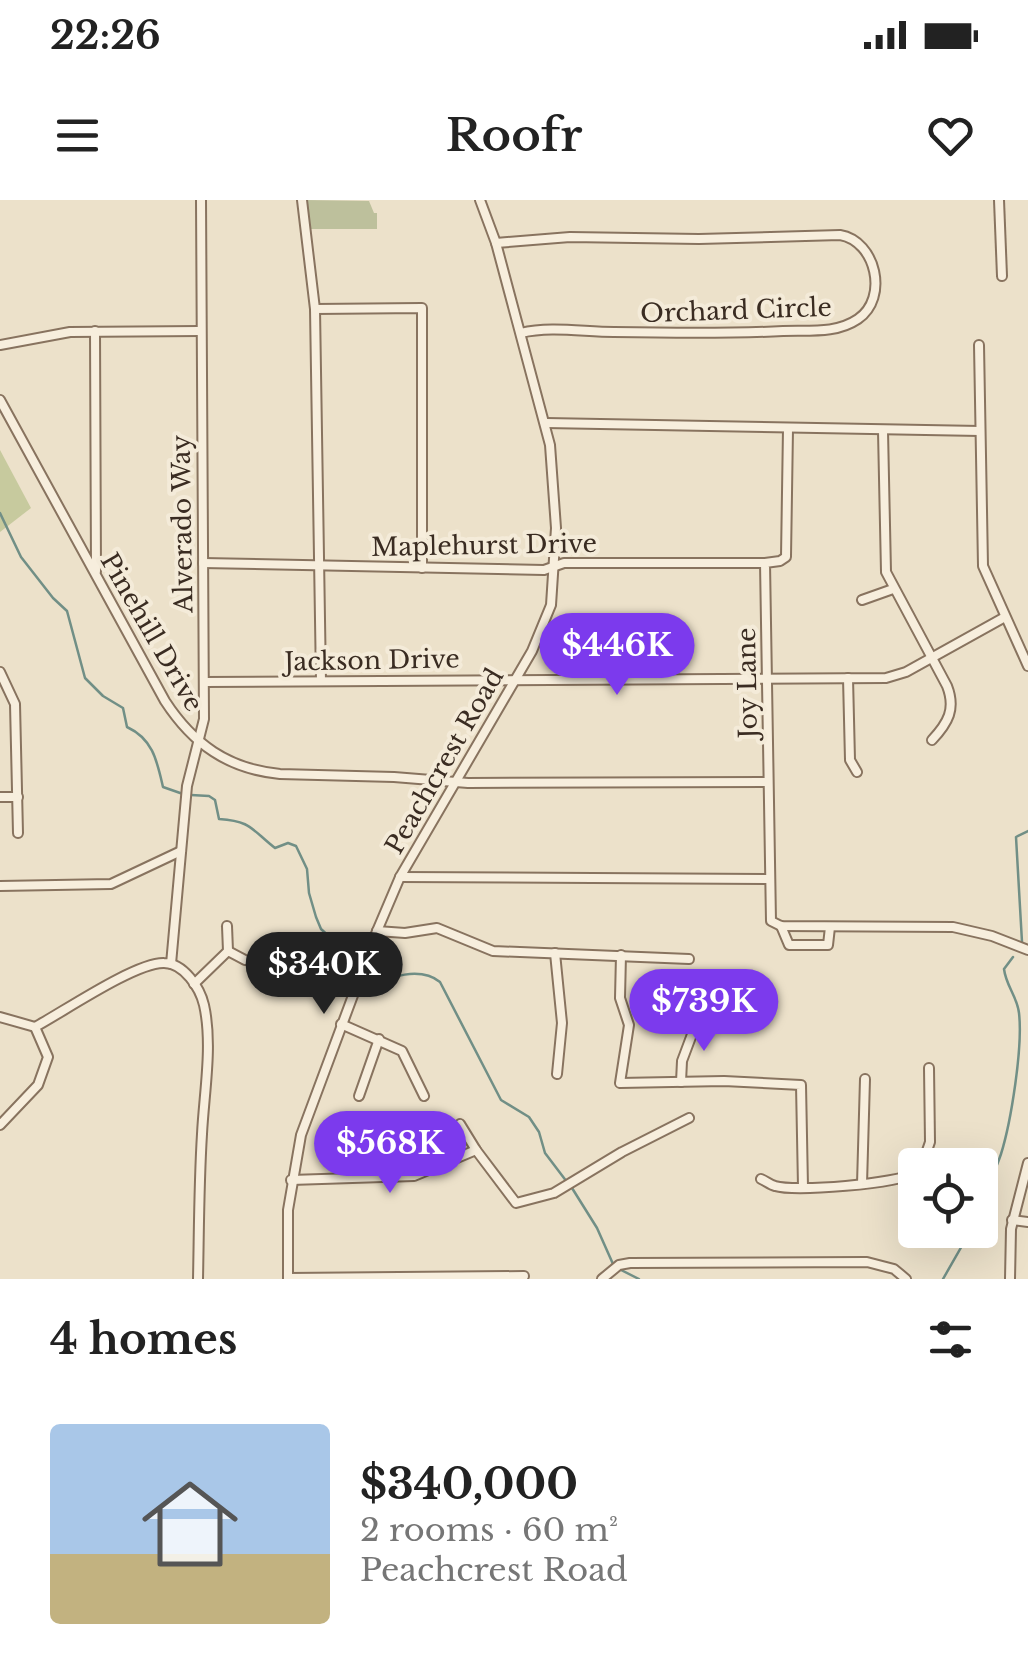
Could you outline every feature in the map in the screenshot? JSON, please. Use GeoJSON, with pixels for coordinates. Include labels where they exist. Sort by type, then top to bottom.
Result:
{"type":"FeatureCollection","features":[{"type":"Feature","properties":{"kind":"street","name":"Alverado Way"},"geometry":{"type":"LineString","coordinates":[[171,964],[186,786],[204,720],[201,200]]}},
{"type":"Feature","properties":{"kind":"street"},"geometry":{"type":"LineString","coordinates":[[302,200],[315,309],[321,680]]}},
{"type":"Feature","properties":{"kind":"street","name":"Peachcrest Road"},"geometry":{"type":"LineString","coordinates":[[288,1278],[291,1180],[301,1134],[377,931],[400,876],[515,679],[544,626],[550,605],[556,566],[553,461],[496,243],[480,200]]}},
{"type":"Feature","properties":{"kind":"street"},"geometry":{"type":"LineString","coordinates":[[999,200],[1002,276]]}},
{"type":"Feature","properties":{"kind":"street","name":"Orchard Circle"},"geometry":{"type":"LineString","coordinates":[[496,243],[570,237],[840,235],[858,242],[865,250],[875,277],[872,302],[864,316],[838,329],[711,334],[521,333]]}},
{"type":"Feature","properties":{"kind":"street"},"geometry":{"type":"LineString","coordinates":[[315,309],[422,308],[422,568]]}},
{"type":"Feature","properties":{"kind":"street"},"geometry":{"type":"LineString","coordinates":[[0,346],[95,330],[200,331]]}},
{"type":"Feature","properties":{"kind":"street"},"geometry":{"type":"LineString","coordinates":[[95,330],[96,576]]}},
{"type":"Feature","properties":{"kind":"street"},"geometry":{"type":"LineString","coordinates":[[980,345],[983,566],[1028,666]]}},
{"type":"Feature","properties":{"kind":"street","name":"Pinehill Drive"},"geometry":{"type":"LineString","coordinates":[[0,400],[164,701],[198,743],[262,772],[454,781],[768,782]]}},
{"type":"Feature","properties":{"kind":"street"},"geometry":{"type":"LineString","coordinates":[[546,424],[980,431]]}},
{"type":"Feature","properties":{"kind":"street"},"geometry":{"type":"LineString","coordinates":[[765,562],[786,557],[788,428]]}},
{"type":"Feature","properties":{"kind":"street"},"geometry":{"type":"LineString","coordinates":[[883,430],[885,558],[893,590],[947,686],[952,704],[947,722],[932,740]]}},
{"type":"Feature","properties":{"kind":"street","name":"Maplehurst Drive"},"geometry":{"type":"LineString","coordinates":[[203,564],[544,570],[564,563],[765,562]]}},
{"type":"Feature","properties":{"kind":"street","name":"Joy Lane"},"geometry":{"type":"LineString","coordinates":[[765,562],[770,916],[773,923],[781,926]]}},
{"type":"Feature","properties":{"kind":"street"},"geometry":{"type":"LineString","coordinates":[[862,600],[893,590]]}},
{"type":"Feature","properties":{"kind":"street","name":"Jackson Drive"},"geometry":{"type":"LineString","coordinates":[[204,682],[894,676],[1005,617]]}},
{"type":"Feature","properties":{"kind":"street"},"geometry":{"type":"LineString","coordinates":[[0,672],[15,704],[18,833]]}},
{"type":"Feature","properties":{"kind":"street"},"geometry":{"type":"LineString","coordinates":[[848,678],[850,760],[857,772]]}},
{"type":"Feature","properties":{"kind":"street"},"geometry":{"type":"LineString","coordinates":[[0,705],[15,704]]}},
{"type":"Feature","properties":{"kind":"street"},"geometry":{"type":"LineString","coordinates":[[0,797],[18,796]]}},
{"type":"Feature","properties":{"kind":"street"},"geometry":{"type":"LineString","coordinates":[[0,886],[111,884],[181,851]]}},
{"type":"Feature","properties":{"kind":"street"},"geometry":{"type":"LineString","coordinates":[[400,876],[769,879]]}},
{"type":"Feature","properties":{"kind":"street"},"geometry":{"type":"LineString","coordinates":[[194,984],[228,951],[227,926]]}},
{"type":"Feature","properties":{"kind":"street"},"geometry":{"type":"LineString","coordinates":[[830,926],[828,945],[790,945],[781,926],[830,926],[968,929],[1028,950]]}},
{"type":"Feature","properties":{"kind":"street"},"geometry":{"type":"LineString","coordinates":[[377,931],[405,933],[437,928],[493,952],[689,959]]}},
{"type":"Feature","properties":{"kind":"street"},"geometry":{"type":"LineString","coordinates":[[228,951],[245,960]]}},
{"type":"Feature","properties":{"kind":"street"},"geometry":{"type":"LineString","coordinates":[[555,953],[562,1023],[557,1074]]}},
{"type":"Feature","properties":{"kind":"street"},"geometry":{"type":"LineString","coordinates":[[621,955],[620,998],[629,1025],[620,1083],[801,1086],[803,1187]]}},
{"type":"Feature","properties":{"kind":"street"},"geometry":{"type":"LineString","coordinates":[[35,1027],[123,977],[154,965],[171,964],[194,984],[205,1008],[207,1052],[198,1279]]}},
{"type":"Feature","properties":{"kind":"street"},"geometry":{"type":"LineString","coordinates":[[0,1016],[35,1027],[46,1048],[46,1071],[27,1100],[0,1125]]}},
{"type":"Feature","properties":{"kind":"street"},"geometry":{"type":"LineString","coordinates":[[681,1082],[682,1061],[697,1021]]}},
{"type":"Feature","properties":{"kind":"street"},"geometry":{"type":"LineString","coordinates":[[341,1024],[396,1046],[406,1056],[424,1096]]}},
{"type":"Feature","properties":{"kind":"street"},"geometry":{"type":"LineString","coordinates":[[359,1096],[379,1039]]}},
{"type":"Feature","properties":{"kind":"street"},"geometry":{"type":"LineString","coordinates":[[928,1148],[929,1068]]}},
{"type":"Feature","properties":{"kind":"street"},"geometry":{"type":"LineString","coordinates":[[862,1184],[865,1079]]}},
{"type":"Feature","properties":{"kind":"street"},"geometry":{"type":"LineString","coordinates":[[460,1124],[516,1203],[554,1192],[690,1118]]}},
{"type":"Feature","properties":{"kind":"street"},"geometry":{"type":"LineString","coordinates":[[291,1180],[414,1176],[476,1150]]}},
{"type":"Feature","properties":{"kind":"street"},"geometry":{"type":"LineString","coordinates":[[1010,1279],[1012,1220],[1028,1162]]}},
{"type":"Feature","properties":{"kind":"street"},"geometry":{"type":"LineString","coordinates":[[762,1178],[776,1187],[898,1181]]}},
{"type":"Feature","properties":{"kind":"street"},"geometry":{"type":"LineString","coordinates":[[1012,1220],[1028,1222]]}},
{"type":"Feature","properties":{"kind":"street"},"geometry":{"type":"LineString","coordinates":[[602,1279],[619,1265],[630,1263],[847,1262],[883,1265],[906,1279]]}},
{"type":"Feature","properties":{"kind":"street"},"geometry":{"type":"LineString","coordinates":[[288,1278],[524,1276]]}},
{"type":"Feature","properties":{"kind":"green space"},"geometry":{"type":"Polygon","coordinates":[[[305,200],[369,201],[377,213],[377,229],[308,229],[305,200]]]}},
{"type":"Feature","properties":{"kind":"green space"},"geometry":{"type":"Polygon","coordinates":[[[0,450],[31,508],[0,532],[0,450]]]}},
{"type":"Feature","properties":{"kind":"waterway"},"geometry":{"type":"LineString","coordinates":[[0,513],[21,557],[67,611],[85,678],[123,708],[127,727],[143,738],[152,752],[163,787],[183,794]]}},
{"type":"Feature","properties":{"kind":"waterway"},"geometry":{"type":"LineString","coordinates":[[191,795],[209,796],[215,800],[219,819],[244,824],[275,848],[288,843],[296,846],[307,869],[316,917],[321,929],[333,940],[348,979]]}},
{"type":"Feature","properties":{"kind":"waterway"},"geometry":{"type":"LineString","coordinates":[[1022,942],[1016,837],[1028,831]]}},
{"type":"Feature","properties":{"kind":"waterway"},"geometry":{"type":"LineString","coordinates":[[998,1161],[1009,1123],[1019,1045],[1019,1013],[1004,969],[1013,957]]}},
{"type":"Feature","properties":{"kind":"waterway"},"geometry":{"type":"LineString","coordinates":[[368,986],[414,974],[440,982],[501,1100],[529,1117],[539,1132],[545,1153],[567,1182]]}},
{"type":"Feature","properties":{"kind":"waterway"},"geometry":{"type":"LineString","coordinates":[[572,1188],[597,1228],[613,1264]]}},
{"type":"Feature","properties":{"kind":"waterway"},"geometry":{"type":"LineString","coordinates":[[943,1279],[961,1248]]}},
{"type":"Feature","properties":{"kind":"waterway"},"geometry":{"type":"LineString","coordinates":[[619,1269],[639,1279]]}}]}
